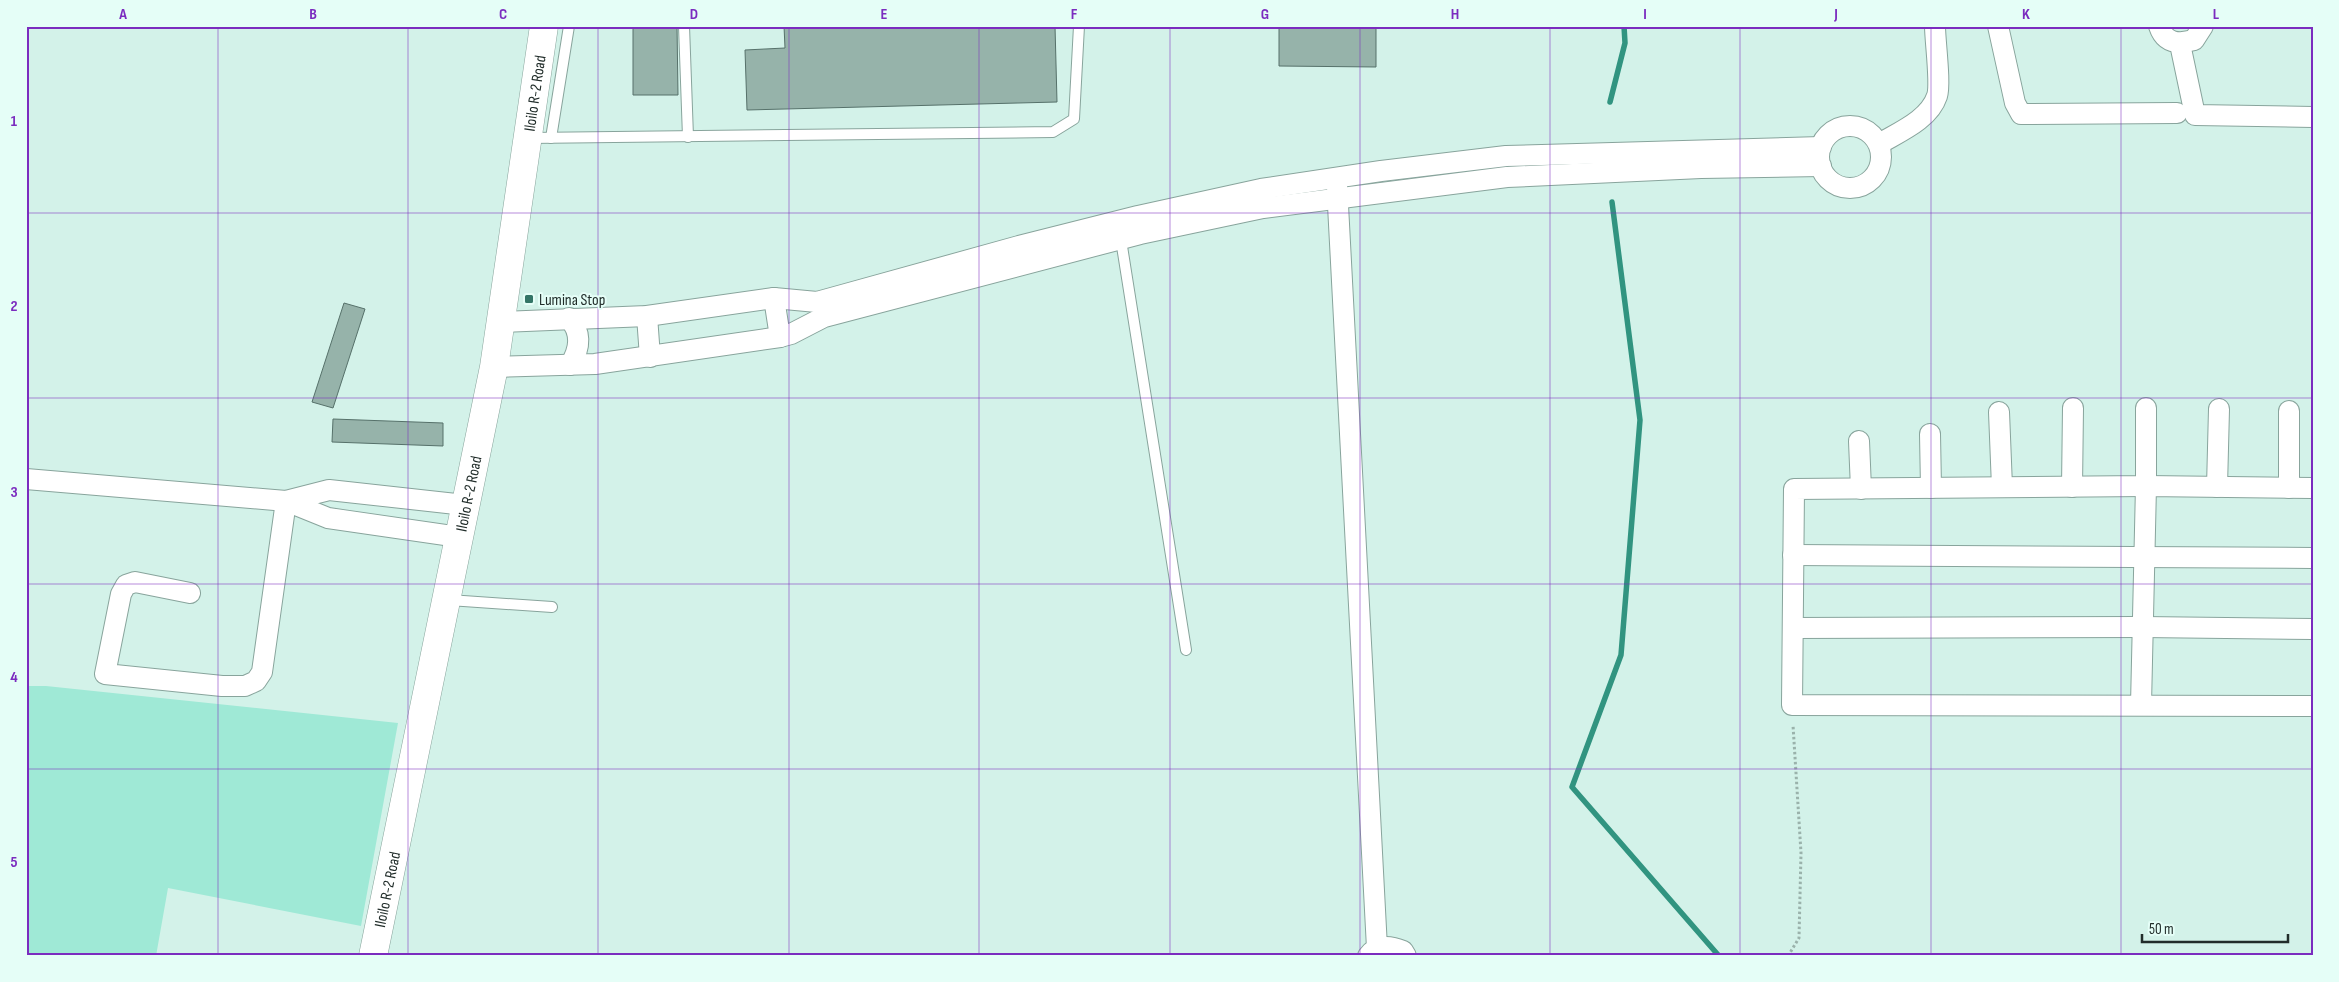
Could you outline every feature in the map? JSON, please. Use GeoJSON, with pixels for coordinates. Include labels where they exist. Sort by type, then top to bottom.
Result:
{"type":"FeatureCollection","features":[{"type":"Feature","properties":{"kind":"main road","name":"Iloilo R-2 Road"},"geometry":{"type":"LineString","coordinates":[[372,956],[494,367],[501,322],[539,138],[544,26]]}},
{"type":"Feature","properties":{"kind":"street"},"geometry":{"type":"LineString","coordinates":[[1879,144],[1915,123],[1926,113],[1938,94],[1935,26]]}},
{"type":"Feature","properties":{"kind":"street"},"geometry":{"type":"LineString","coordinates":[[1998,26],[2015,103],[2021,114],[2177,114]]}},
{"type":"Feature","properties":{"kind":"street"},"geometry":{"type":"LineString","coordinates":[[2159,26],[2165,38],[2180,44],[2194,40],[2203,26]]}},
{"type":"Feature","properties":{"kind":"street"},"geometry":{"type":"LineString","coordinates":[[2180,44],[2195,115],[2313,117]]}},
{"type":"Feature","properties":{"kind":"street"},"geometry":{"type":"LineString","coordinates":[[1843,126],[1854,126],[1864,129],[1873,135],[1879,144],[1881,154],[1879,169],[1870,181],[1861,186],[1842,187],[1832,182],[1825,175],[1821,156],[1826,138],[1834,131],[1843,126]]}},
{"type":"Feature","properties":{"kind":"street"},"geometry":{"type":"LineString","coordinates":[[494,367],[570,365],[650,357],[780,337],[898,289],[1018,246],[1139,225],[1262,198],[1336,178],[1506,156],[1606,163]]}},
{"type":"Feature","properties":{"kind":"street"},"geometry":{"type":"LineString","coordinates":[[1506,156],[1507,176]]}},
{"type":"Feature","properties":{"kind":"street"},"geometry":{"type":"LineString","coordinates":[[1262,198],[1338,198],[1606,163],[1821,156]]}},
{"type":"Feature","properties":{"kind":"street"},"geometry":{"type":"LineString","coordinates":[[1381,171],[1382,191]]}},
{"type":"Feature","properties":{"kind":"street"},"geometry":{"type":"LineString","coordinates":[[1336,178],[1372,952],[1395,948],[1403,951],[1406,956]]}},
{"type":"Feature","properties":{"kind":"street"},"geometry":{"type":"LineString","coordinates":[[501,322],[647,316],[774,298],[817,302],[898,289],[1023,265],[1121,240],[1139,225]]}},
{"type":"Feature","properties":{"kind":"street"},"geometry":{"type":"LineString","coordinates":[[1018,246],[1023,265]]}},
{"type":"Feature","properties":{"kind":"street"},"geometry":{"type":"LineString","coordinates":[[774,298],[780,337]]}},
{"type":"Feature","properties":{"kind":"street"},"geometry":{"type":"LineString","coordinates":[[647,316],[650,357]]}},
{"type":"Feature","properties":{"kind":"street"},"geometry":{"type":"LineString","coordinates":[[569,318],[575,325],[579,340],[576,354],[570,365]]}},
{"type":"Feature","properties":{"kind":"street"},"geometry":{"type":"LineString","coordinates":[[2072,487],[2073,408]]}},
{"type":"Feature","properties":{"kind":"street"},"geometry":{"type":"LineString","coordinates":[[2142,705],[2146,408]]}},
{"type":"Feature","properties":{"kind":"street"},"geometry":{"type":"LineString","coordinates":[[2217,487],[2219,409]]}},
{"type":"Feature","properties":{"kind":"street"},"geometry":{"type":"LineString","coordinates":[[2289,411],[2289,488]]}},
{"type":"Feature","properties":{"kind":"street"},"geometry":{"type":"LineString","coordinates":[[1999,412],[2002,487]]}},
{"type":"Feature","properties":{"kind":"street"},"geometry":{"type":"LineString","coordinates":[[1930,434],[1931,488]]}},
{"type":"Feature","properties":{"kind":"street"},"geometry":{"type":"LineString","coordinates":[[1859,441],[1861,489]]}},
{"type":"Feature","properties":{"kind":"street"},"geometry":{"type":"LineString","coordinates":[[26,479],[286,501],[328,518],[458,538]]}},
{"type":"Feature","properties":{"kind":"street"},"geometry":{"type":"LineString","coordinates":[[2313,488],[2146,486],[1794,489],[1792,705],[2313,706]]}},
{"type":"Feature","properties":{"kind":"street"},"geometry":{"type":"LineString","coordinates":[[286,501],[329,490],[465,505]]}},
{"type":"Feature","properties":{"kind":"street"},"geometry":{"type":"LineString","coordinates":[[190,593],[135,582],[126,585],[121,594],[105,674],[222,686],[245,686],[256,681],[262,672],[286,501]]}},
{"type":"Feature","properties":{"kind":"street"},"geometry":{"type":"LineString","coordinates":[[1793,555],[2313,558]]}},
{"type":"Feature","properties":{"kind":"street"},"geometry":{"type":"LineString","coordinates":[[1793,628],[2143,627],[2313,630]]}},
{"type":"Feature","properties":{"kind":"lane"},"geometry":{"type":"LineString","coordinates":[[569,26],[539,138],[1053,132],[1074,119],[1079,26]]}},
{"type":"Feature","properties":{"kind":"lane"},"geometry":{"type":"LineString","coordinates":[[684,26],[688,136]]}},
{"type":"Feature","properties":{"kind":"lane"},"geometry":{"type":"LineString","coordinates":[[1121,240],[1186,650]]}},
{"type":"Feature","properties":{"kind":"lane"},"geometry":{"type":"LineString","coordinates":[[445,600],[552,607]]}},
{"type":"Feature","properties":{"kind":"path"},"geometry":{"type":"LineString","coordinates":[[1788,956],[1799,938],[1801,852],[1792,705]]}},
{"type":"Feature","properties":{"kind":"green space"},"geometry":{"type":"Polygon","coordinates":[[[26,686],[46,686],[398,723],[361,926],[168,888],[156,956],[26,956],[26,686]]]}},
{"type":"Feature","properties":{"kind":"building"},"geometry":{"type":"Polygon","coordinates":[[[633,26],[677,26],[678,95],[633,95],[633,26]]]}},
{"type":"Feature","properties":{"kind":"building"},"geometry":{"type":"Polygon","coordinates":[[[784,26],[1055,26],[1057,102],[747,110],[745,50],[785,48],[784,26]]]}},
{"type":"Feature","properties":{"kind":"building"},"geometry":{"type":"Polygon","coordinates":[[[1279,26],[1376,26],[1376,67],[1279,66],[1279,26]]]}},
{"type":"Feature","properties":{"kind":"building"},"geometry":{"type":"Polygon","coordinates":[[[344,303],[365,309],[333,408],[312,402],[344,303]]]}},
{"type":"Feature","properties":{"kind":"building"},"geometry":{"type":"Polygon","coordinates":[[[333,419],[443,423],[443,446],[332,442],[333,419]]]}},
{"type":"Feature","properties":{"kind":"waterway"},"geometry":{"type":"LineString","coordinates":[[1610,102],[1625,43],[1624,26]]}},
{"type":"Feature","properties":{"kind":"waterway"},"geometry":{"type":"LineString","coordinates":[[1612,202],[1640,420],[1621,655],[1572,787],[1719,956]]}},
{"type":"Feature","properties":{"kind":"place","name":"Lumina Stop"},"geometry":{"type":"Point","coordinates":[529,299]}}]}
